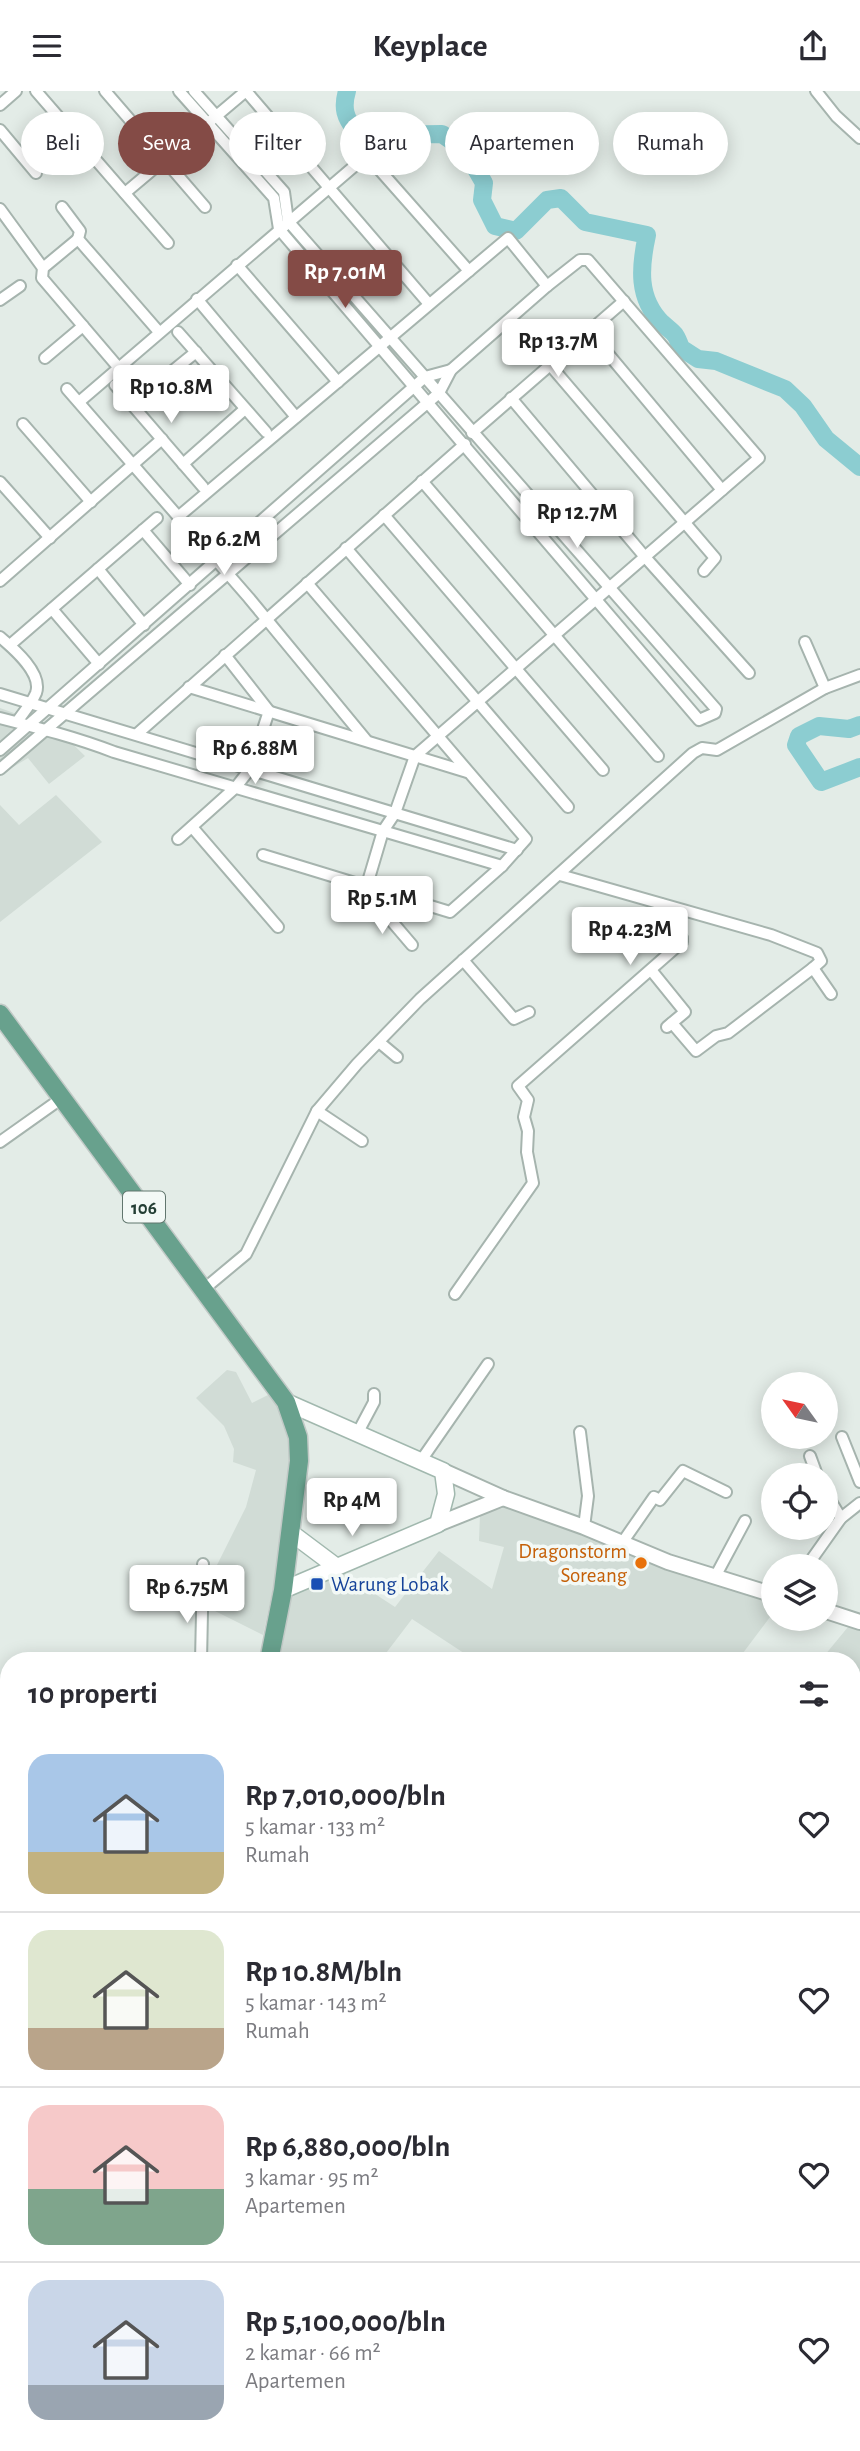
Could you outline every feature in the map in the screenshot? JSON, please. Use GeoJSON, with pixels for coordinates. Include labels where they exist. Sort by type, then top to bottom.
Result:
{"type":"FeatureCollection","features":[{"type":"Feature","properties":{"kind":"main road","name":"106"},"geometry":{"type":"LineString","coordinates":[[0,1014],[286,1402],[295,1427],[299,1461],[283,1590],[271,1652]]}},
{"type":"Feature","properties":{"kind":"main road"},"geometry":{"type":"LineString","coordinates":[[283,1590],[334,1565],[438,1524],[446,1494],[443,1471],[286,1402]]}},
{"type":"Feature","properties":{"kind":"main road"},"geometry":{"type":"LineString","coordinates":[[295,1427],[299,1419],[312,1413]]}},
{"type":"Feature","properties":{"kind":"main road"},"geometry":{"type":"LineString","coordinates":[[290,1532],[334,1565]]}},
{"type":"Feature","properties":{"kind":"street"},"geometry":{"type":"LineString","coordinates":[[0,105],[16,91]]}},
{"type":"Feature","properties":{"kind":"street"},"geometry":{"type":"LineString","coordinates":[[36,91],[168,243]]}},
{"type":"Feature","properties":{"kind":"street"},"geometry":{"type":"LineString","coordinates":[[105,91],[123,112]]}},
{"type":"Feature","properties":{"kind":"street"},"geometry":{"type":"LineString","coordinates":[[179,91],[203,112]]}},
{"type":"Feature","properties":{"kind":"street"},"geometry":{"type":"LineString","coordinates":[[194,91],[207,112]]}},
{"type":"Feature","properties":{"kind":"street"},"geometry":{"type":"LineString","coordinates":[[816,91],[836,117],[860,138]]}},
{"type":"Feature","properties":{"kind":"street"},"geometry":{"type":"LineString","coordinates":[[215,116],[243,92],[250,92],[429,304]]}},
{"type":"Feature","properties":{"kind":"street"},"geometry":{"type":"LineString","coordinates":[[215,123],[284,192],[288,221],[385,341],[416,386],[465,444],[699,720],[715,713],[716,709],[425,377],[385,341],[279,229],[274,198],[215,124]]}},
{"type":"Feature","properties":{"kind":"street"},"geometry":{"type":"LineString","coordinates":[[0,129],[21,155]]}},
{"type":"Feature","properties":{"kind":"street"},"geometry":{"type":"LineString","coordinates":[[79,401],[328,187],[367,157],[469,271]]}},
{"type":"Feature","properties":{"kind":"street"},"geometry":{"type":"LineString","coordinates":[[125,194],[146,175]]}},
{"type":"Feature","properties":{"kind":"street"},"geometry":{"type":"LineString","coordinates":[[178,175],[205,207]]}},
{"type":"Feature","properties":{"kind":"street"},"geometry":{"type":"LineString","coordinates":[[43,268],[78,239],[80,231],[62,207]]}},
{"type":"Feature","properties":{"kind":"street"},"geometry":{"type":"LineString","coordinates":[[0,209],[43,268],[43,280],[118,367]]}},
{"type":"Feature","properties":{"kind":"street"},"geometry":{"type":"LineString","coordinates":[[178,517],[509,238],[547,286]]}},
{"type":"Feature","properties":{"kind":"street"},"geometry":{"type":"LineString","coordinates":[[78,239],[159,332]]}},
{"type":"Feature","properties":{"kind":"street"},"geometry":{"type":"LineString","coordinates":[[0,769],[439,393],[451,370],[547,286],[584,259],[624,301],[759,458],[556,637],[415,756],[396,813],[383,831],[367,885],[383,911],[412,945]]}},
{"type":"Feature","properties":{"kind":"street"},"geometry":{"type":"LineString","coordinates":[[237,265],[338,382]]}},
{"type":"Feature","properties":{"kind":"street"},"geometry":{"type":"LineString","coordinates":[[0,300],[20,286]]}},
{"type":"Feature","properties":{"kind":"street"},"geometry":{"type":"LineString","coordinates":[[197,299],[296,417]]}},
{"type":"Feature","properties":{"kind":"street"},"geometry":{"type":"LineString","coordinates":[[472,433],[624,301]]}},
{"type":"Feature","properties":{"kind":"street"},"geometry":{"type":"LineString","coordinates":[[45,358],[83,326]]}},
{"type":"Feature","properties":{"kind":"street"},"geometry":{"type":"LineString","coordinates":[[589,331],[722,490]]}},
{"type":"Feature","properties":{"kind":"street"},"geometry":{"type":"LineString","coordinates":[[178,332],[266,432]]}},
{"type":"Feature","properties":{"kind":"street"},"geometry":{"type":"LineString","coordinates":[[132,404],[196,352]]}},
{"type":"Feature","properties":{"kind":"street"},"geometry":{"type":"LineString","coordinates":[[550,365],[715,558],[704,571]]}},
{"type":"Feature","properties":{"kind":"street"},"geometry":{"type":"LineString","coordinates":[[0,750],[22,724],[49,706],[99,664],[425,377],[451,370]]}},
{"type":"Feature","properties":{"kind":"street"},"geometry":{"type":"LineString","coordinates":[[115,385],[203,487]]}},
{"type":"Feature","properties":{"kind":"street"},"geometry":{"type":"LineString","coordinates":[[66,389],[135,465],[366,740]]}},
{"type":"Feature","properties":{"kind":"street"},"geometry":{"type":"LineString","coordinates":[[401,398],[414,414]]}},
{"type":"Feature","properties":{"kind":"street"},"geometry":{"type":"LineString","coordinates":[[511,398],[645,557],[749,673]]}},
{"type":"Feature","properties":{"kind":"street"},"geometry":{"type":"LineString","coordinates":[[183,464],[245,409]]}},
{"type":"Feature","properties":{"kind":"street"},"geometry":{"type":"LineString","coordinates":[[23,424],[91,502]]}},
{"type":"Feature","properties":{"kind":"street"},"geometry":{"type":"LineString","coordinates":[[0,581],[162,439]]}},
{"type":"Feature","properties":{"kind":"street"},"geometry":{"type":"LineString","coordinates":[[137,734],[465,444]]}},
{"type":"Feature","properties":{"kind":"street"},"geometry":{"type":"LineString","coordinates":[[422,481],[658,756]]}},
{"type":"Feature","properties":{"kind":"street"},"geometry":{"type":"LineString","coordinates":[[0,482],[50,538]]}},
{"type":"Feature","properties":{"kind":"street"},"geometry":{"type":"LineString","coordinates":[[384,515],[603,770]]}},
{"type":"Feature","properties":{"kind":"street"},"geometry":{"type":"LineString","coordinates":[[10,645],[157,518]]}},
{"type":"Feature","properties":{"kind":"street"},"geometry":{"type":"LineString","coordinates":[[143,530],[190,585]]}},
{"type":"Feature","properties":{"kind":"street"},"geometry":{"type":"LineString","coordinates":[[346,548],[568,807]]}},
{"type":"Feature","properties":{"kind":"street"},"geometry":{"type":"LineString","coordinates":[[98,569],[144,625]]}},
{"type":"Feature","properties":{"kind":"street"},"geometry":{"type":"LineString","coordinates":[[263,855],[450,912],[502,866],[525,837],[307,583]]}},
{"type":"Feature","properties":{"kind":"street"},"geometry":{"type":"LineString","coordinates":[[51,609],[99,664]]}},
{"type":"Feature","properties":{"kind":"street"},"geometry":{"type":"LineString","coordinates":[[0,637],[10,645],[38,684],[22,724]]}},
{"type":"Feature","properties":{"kind":"street"},"geometry":{"type":"LineString","coordinates":[[805,642],[825,688]]}},
{"type":"Feature","properties":{"kind":"street"},"geometry":{"type":"LineString","coordinates":[[225,655],[269,711]]}},
{"type":"Feature","properties":{"kind":"street"},"geometry":{"type":"LineString","coordinates":[[204,1289],[238,1262],[256,1239],[317,1111],[379,1042],[463,960],[693,753],[702,748],[717,750],[825,688],[860,675]]}},
{"type":"Feature","properties":{"kind":"street"},"geometry":{"type":"LineString","coordinates":[[188,687],[469,772]]}},
{"type":"Feature","properties":{"kind":"street"},"geometry":{"type":"LineString","coordinates":[[0,694],[49,706],[517,850]]}},
{"type":"Feature","properties":{"kind":"street"},"geometry":{"type":"LineString","coordinates":[[178,839],[236,787],[250,769],[269,711]]}},
{"type":"Feature","properties":{"kind":"street"},"geometry":{"type":"LineString","coordinates":[[0,718],[78,741],[92,742],[114,752],[502,866]]}},
{"type":"Feature","properties":{"kind":"street"},"geometry":{"type":"LineString","coordinates":[[192,827],[278,927]]}},
{"type":"Feature","properties":{"kind":"street"},"geometry":{"type":"LineString","coordinates":[[560,875],[771,935],[817,953],[821,961],[728,1033],[716,1036],[696,1051],[670,1025],[685,1012],[651,970]]}},
{"type":"Feature","properties":{"kind":"street"},"geometry":{"type":"LineString","coordinates":[[455,1294],[533,1183],[524,1117],[528,1100],[519,1086],[683,940],[671,925],[661,904]]}},
{"type":"Feature","properties":{"kind":"street"},"geometry":{"type":"LineString","coordinates":[[463,960],[514,1020],[529,1012]]}},
{"type":"Feature","properties":{"kind":"street"},"geometry":{"type":"LineString","coordinates":[[813,968],[831,994]]}},
{"type":"Feature","properties":{"kind":"street"},"geometry":{"type":"LineString","coordinates":[[379,1042],[397,1057]]}},
{"type":"Feature","properties":{"kind":"street"},"geometry":{"type":"LineString","coordinates":[[0,1142],[62,1098]]}},
{"type":"Feature","properties":{"kind":"street"},"geometry":{"type":"LineString","coordinates":[[317,1111],[362,1141]]}},
{"type":"Feature","properties":{"kind":"street"},"geometry":{"type":"LineString","coordinates":[[420,1462],[488,1363]]}},
{"type":"Feature","properties":{"kind":"street"},"geometry":{"type":"LineString","coordinates":[[357,1434],[374,1402],[374,1394]]}},
{"type":"Feature","properties":{"kind":"street"},"geometry":{"type":"LineString","coordinates":[[580,1432],[579,1446],[588,1496],[584,1527]]}},
{"type":"Feature","properties":{"kind":"street"},"geometry":{"type":"LineString","coordinates":[[842,1437],[860,1482]]}},
{"type":"Feature","properties":{"kind":"street"},"geometry":{"type":"LineString","coordinates":[[810,1456],[813,1463]]}},
{"type":"Feature","properties":{"kind":"street"},"geometry":{"type":"LineString","coordinates":[[443,1471],[503,1498],[622,1543],[761,1591]]}},
{"type":"Feature","properties":{"kind":"street"},"geometry":{"type":"LineString","coordinates":[[622,1543],[654,1497],[660,1500],[683,1471],[726,1492]]}},
{"type":"Feature","properties":{"kind":"street"},"geometry":{"type":"LineString","coordinates":[[438,1524],[503,1498]]}},
{"type":"Feature","properties":{"kind":"street"},"geometry":{"type":"LineString","coordinates":[[816,1554],[841,1518],[860,1503]]}},
{"type":"Feature","properties":{"kind":"street"},"geometry":{"type":"LineString","coordinates":[[838,1513],[841,1518]]}},
{"type":"Feature","properties":{"kind":"street"},"geometry":{"type":"LineString","coordinates":[[715,1577],[745,1521]]}},
{"type":"Feature","properties":{"kind":"street"},"geometry":{"type":"LineString","coordinates":[[201,1652],[203,1564]]}},
{"type":"Feature","properties":{"kind":"street"},"geometry":{"type":"LineString","coordinates":[[838,1614],[859,1620]]}},
{"type":"Feature","properties":{"kind":"shaded area"},"geometry":{"type":"Polygon","coordinates":[[[0,708],[56,728],[85,756],[49,784],[28,758],[0,775],[0,708]]]}},
{"type":"Feature","properties":{"kind":"shaded area"},"geometry":{"type":"Polygon","coordinates":[[[56,795],[102,842],[0,922],[0,805],[19,825],[56,795]]]}},
{"type":"Feature","properties":{"kind":"shaded area"},"geometry":{"type":"Polygon","coordinates":[[[227,1370],[236,1372],[252,1403],[274,1392],[291,1440],[286,1528],[263,1635],[209,1608],[210,1579],[246,1507],[256,1470],[233,1462],[234,1449],[224,1426],[196,1398],[227,1370]]]}},
{"type":"Feature","properties":{"kind":"shaded area"},"geometry":{"type":"Polygon","coordinates":[[[515,1505],[761,1597],[761,1629],[744,1652],[462,1652],[412,1619],[387,1652],[282,1652],[291,1596],[343,1573],[395,1607],[439,1551],[492,1589],[504,1547],[479,1541],[480,1514],[515,1505]]]}},
{"type":"Feature","properties":{"kind":"shaded area"},"geometry":{"type":"Polygon","coordinates":[[[848,1627],[860,1630],[860,1652],[827,1652],[848,1627]]]}},
{"type":"Feature","properties":{"kind":"waterway"},"geometry":{"type":"LineString","coordinates":[[347,91],[346,113],[356,131],[374,135],[442,134],[465,150],[484,183],[482,200],[495,226],[516,231],[547,200],[561,198],[585,222],[647,235],[642,270],[644,293],[654,313],[674,333],[681,348],[698,359],[716,361],[785,389],[803,406],[826,439],[860,467]]}},
{"type":"Feature","properties":{"kind":"waterway"},"geometry":{"type":"LineString","coordinates":[[860,725],[849,729],[819,726],[799,736],[796,745],[821,782],[860,767]]}},
{"type":"Feature","properties":{"kind":"place","name":"Dragonstorm Soreang"},"geometry":{"type":"Point","coordinates":[641,1563]}},
{"type":"Feature","properties":{"kind":"place","name":"Warung Lobak"},"geometry":{"type":"Point","coordinates":[317,1584]}}]}
